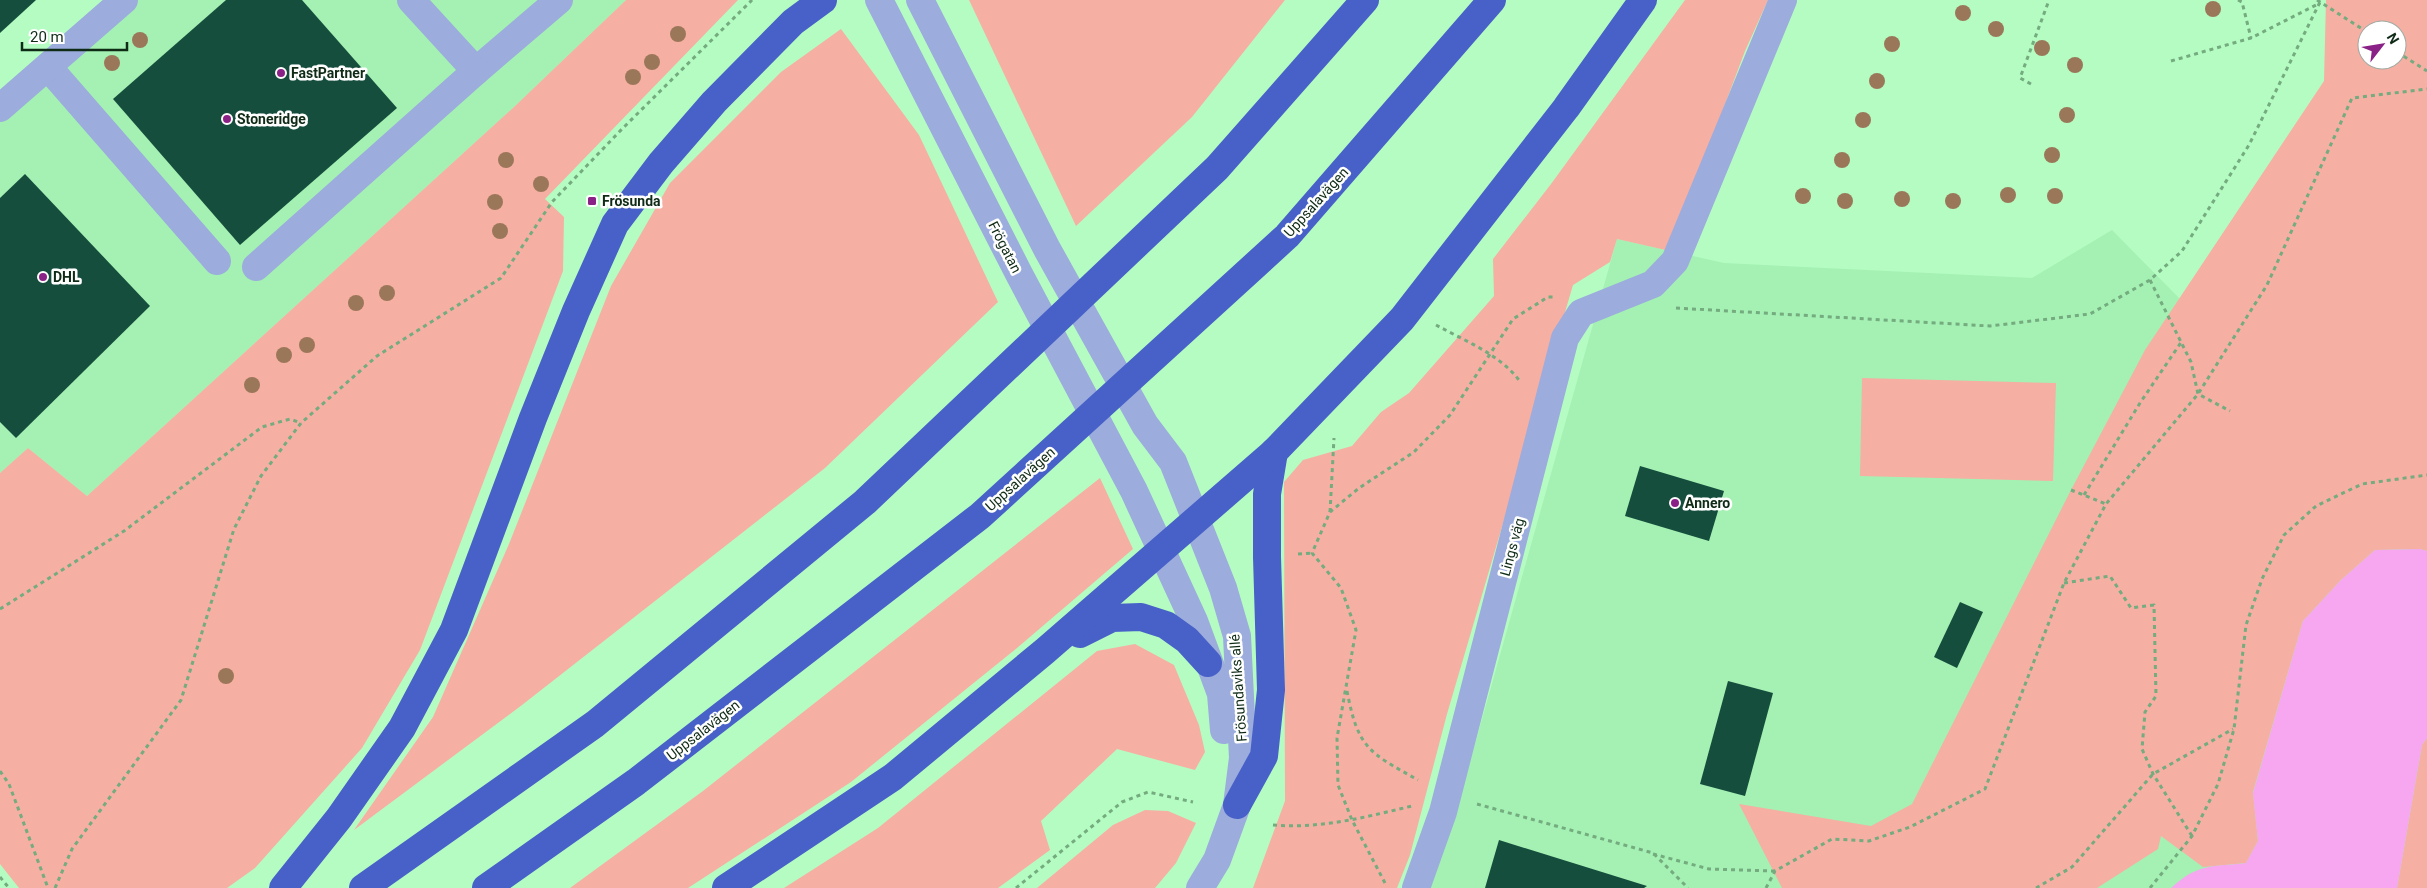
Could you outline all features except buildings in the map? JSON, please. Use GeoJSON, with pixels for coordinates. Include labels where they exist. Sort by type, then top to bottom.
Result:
{"type":"FeatureCollection","features":[{"type":"Feature","properties":{"kind":"highway"},"geometry":{"type":"LineString","coordinates":[[283,888],[339,818],[402,728],[454,630],[536,409],[576,311],[616,224],[661,163],[796,11],[823,0]]}},
{"type":"Feature","properties":{"kind":"highway"},"geometry":{"type":"LineString","coordinates":[[363,888],[595,724],[865,502],[1217,168],[1365,0]]}},
{"type":"Feature","properties":{"kind":"highway","name":"Uppsalavägen"},"geometry":{"type":"LineString","coordinates":[[486,888],[636,782],[980,516],[1287,236],[1492,0]]}},
{"type":"Feature","properties":{"kind":"highway"},"geometry":{"type":"LineString","coordinates":[[726,888],[892,777],[1045,651],[1197,521],[1274,452],[1402,319],[1566,108],[1642,0]]}},
{"type":"Feature","properties":{"kind":"highway"},"geometry":{"type":"LineString","coordinates":[[1237,805],[1264,756],[1271,690],[1267,557],[1268,494],[1274,452]]}},
{"type":"Feature","properties":{"kind":"highway"},"geometry":{"type":"LineString","coordinates":[[1045,651],[1112,618],[1141,616],[1166,625],[1188,640],[1208,663]]}},
{"type":"Feature","properties":{"kind":"street"},"geometry":{"type":"LineString","coordinates":[[0,108],[124,0]]}},
{"type":"Feature","properties":{"kind":"street"},"geometry":{"type":"LineString","coordinates":[[411,0],[476,71]]}},
{"type":"Feature","properties":{"kind":"street"},"geometry":{"type":"LineString","coordinates":[[256,267],[558,0]]}},
{"type":"Feature","properties":{"kind":"street","name":"Frögatan"},"geometry":{"type":"LineString","coordinates":[[880,0],[1018,272],[1134,491]]}},
{"type":"Feature","properties":{"kind":"street","name":"Frösundaviks allé"},"geometry":{"type":"LineString","coordinates":[[920,0],[1047,249],[1145,425],[1173,462],[1222,588],[1236,636],[1243,758],[1237,805],[1217,860],[1200,888]]}},
{"type":"Feature","properties":{"kind":"street","name":"Lings väg"},"geometry":{"type":"LineString","coordinates":[[1416,888],[1545,420],[1565,338],[1581,313],[1653,284],[1675,261],[1783,0]]}},
{"type":"Feature","properties":{"kind":"street"},"geometry":{"type":"LineString","coordinates":[[48,67],[217,261]]}},
{"type":"Feature","properties":{"kind":"street","name":"Frösundaviks allé"},"geometry":{"type":"LineString","coordinates":[[1134,491],[1194,621],[1221,694],[1229,778],[1217,860]]}},
{"type":"Feature","properties":{"kind":"path"},"geometry":{"type":"LineString","coordinates":[[55,888],[72,849],[181,700],[234,529],[261,476],[300,423],[377,356],[501,278],[552,202],[622,129],[752,0]]}},
{"type":"Feature","properties":{"kind":"path"},"geometry":{"type":"LineString","coordinates":[[2238,0],[2242,2],[2251,38]]}},
{"type":"Feature","properties":{"kind":"path"},"geometry":{"type":"LineString","coordinates":[[2171,61],[2251,38],[2319,1]]}},
{"type":"Feature","properties":{"kind":"path"},"geometry":{"type":"LineString","coordinates":[[2319,1],[2357,26]]}},
{"type":"Feature","properties":{"kind":"path"},"geometry":{"type":"LineString","coordinates":[[1673,307],[1990,326],[2090,314],[2150,280],[2182,251],[2248,145],[2319,1]]}},
{"type":"Feature","properties":{"kind":"path"},"geometry":{"type":"LineString","coordinates":[[2031,84],[2020,78],[2048,3]]}},
{"type":"Feature","properties":{"kind":"path"},"geometry":{"type":"LineString","coordinates":[[2407,58],[2427,71]]}},
{"type":"Feature","properties":{"kind":"path"},"geometry":{"type":"LineString","coordinates":[[1273,825],[1301,827],[1352,820],[1418,805],[1469,819],[1475,803],[1709,869],[1775,871],[1832,839],[1869,841],[1910,827],[1985,789],[2064,583],[2106,504],[2198,394],[2267,285],[2352,98],[2427,89]]}},
{"type":"Feature","properties":{"kind":"path"},"geometry":{"type":"LineString","coordinates":[[2150,280],[2191,362],[2198,394],[2230,412]]}},
{"type":"Feature","properties":{"kind":"path"},"geometry":{"type":"LineString","coordinates":[[1330,512],[1359,488],[1414,452],[1450,415],[1513,319],[1548,297],[1557,297]]}},
{"type":"Feature","properties":{"kind":"path"},"geometry":{"type":"LineString","coordinates":[[1431,323],[1491,354],[1513,371],[1545,420]]}},
{"type":"Feature","properties":{"kind":"path"},"geometry":{"type":"LineString","coordinates":[[2084,495],[2140,403],[2182,342]]}},
{"type":"Feature","properties":{"kind":"path"},"geometry":{"type":"LineString","coordinates":[[0,609],[124,531],[262,427],[290,419],[300,423]]}},
{"type":"Feature","properties":{"kind":"path"},"geometry":{"type":"LineString","coordinates":[[1334,436],[1330,512],[1312,553],[1341,588],[1356,630],[1337,738],[1338,785],[1352,820],[1388,888]]}},
{"type":"Feature","properties":{"kind":"path"},"geometry":{"type":"LineString","coordinates":[[2150,888],[2192,836],[2218,784],[2234,729],[2246,625],[2262,579],[2284,536],[2316,506],[2362,484],[2427,475]]}},
{"type":"Feature","properties":{"kind":"path"},"geometry":{"type":"LineString","coordinates":[[2071,490],[2106,504]]}},
{"type":"Feature","properties":{"kind":"path"},"geometry":{"type":"LineString","coordinates":[[2064,583],[2110,576],[2131,608],[2154,605],[2156,696],[2145,712],[2142,749],[2152,774],[2192,836]]}},
{"type":"Feature","properties":{"kind":"path"},"geometry":{"type":"LineString","coordinates":[[1346,688],[1352,718],[1366,746],[1390,764],[1433,788],[1436,810]]}},
{"type":"Feature","properties":{"kind":"path"},"geometry":{"type":"LineString","coordinates":[[2036,888],[2072,867],[2152,774],[2234,729]]}},
{"type":"Feature","properties":{"kind":"path"},"geometry":{"type":"LineString","coordinates":[[0,770],[9,784],[48,888]]}},
{"type":"Feature","properties":{"kind":"path"},"geometry":{"type":"LineString","coordinates":[[1016,888],[1122,802],[1148,792],[1193,802]]}},
{"type":"Feature","properties":{"kind":"path"},"geometry":{"type":"LineString","coordinates":[[1652,853],[1688,888]]}},
{"type":"Feature","properties":{"kind":"path"},"geometry":{"type":"LineString","coordinates":[[1766,888],[1775,871]]}},
{"type":"Feature","properties":{"kind":"path"},"geometry":{"type":"LineString","coordinates":[[0,877],[9,888]]}},
{"type":"Feature","properties":{"kind":"shaded area"},"geometry":{"type":"Polygon","coordinates":[[[130,0],[626,0],[515,106],[87,496],[28,448],[0,473],[0,111],[130,0]]]}},
{"type":"Feature","properties":{"kind":"shaded area"},"geometry":{"type":"Polygon","coordinates":[[[626,0],[738,0],[545,199],[564,217],[563,271],[420,650],[362,748],[255,868],[227,888],[19,888],[0,864],[0,473],[28,448],[87,496],[515,106],[626,0]]]}},
{"type":"Feature","properties":{"kind":"shaded area"},"geometry":{"type":"Polygon","coordinates":[[[969,0],[1285,0],[1192,117],[1076,226],[969,0]]]}},
{"type":"Feature","properties":{"kind":"shaded area"},"geometry":{"type":"Polygon","coordinates":[[[1685,0],[1768,0],[1745,51],[1670,251],[1617,239],[1610,262],[1573,285],[1447,714],[1410,855],[1397,888],[1253,888],[1285,801],[1284,482],[1303,460],[1352,446],[1381,412],[1409,393],[1494,296],[1493,259],[1551,184],[1685,0]]]}},
{"type":"Feature","properties":{"kind":"shaded area"},"geometry":{"type":"Polygon","coordinates":[[[2326,0],[2427,0],[2427,551],[2420,549],[2375,550],[2341,580],[2303,621],[2253,792],[2258,841],[2246,863],[2203,867],[2161,836],[2158,849],[2097,888],[1782,888],[1739,804],[1871,826],[1912,804],[2071,490],[2145,350],[2324,81],[2326,0]]]}},
{"type":"Feature","properties":{"kind":"shaded area"},"geometry":{"type":"Polygon","coordinates":[[[841,29],[919,135],[998,302],[825,468],[522,705],[354,830],[433,717],[509,544],[611,286],[670,183],[781,72],[841,29]]]}},
{"type":"Feature","properties":{"kind":"shaded area"},"geometry":{"type":"Polygon","coordinates":[[[2112,230],[2316,437],[2427,444],[2427,888],[1425,888],[1455,815],[1617,239],[1724,263],[2032,278],[2112,230]]]}},
{"type":"Feature","properties":{"kind":"shaded area"},"geometry":{"type":"Polygon","coordinates":[[[1862,378],[2056,383],[2053,481],[1860,476],[1862,378]]]}},
{"type":"Feature","properties":{"kind":"shaded area"},"geometry":{"type":"Polygon","coordinates":[[[1100,478],[1133,549],[1017,648],[851,782],[688,888],[570,888],[703,791],[1100,478]]]}},
{"type":"Feature","properties":{"kind":"shaded area"},"geometry":{"type":"Polygon","coordinates":[[[2420,549],[2427,551],[2427,738],[2422,745],[2397,888],[2171,888],[2189,874],[2198,870],[2214,866],[2246,863],[2258,841],[2253,793],[2303,621],[2341,580],[2375,550],[2420,549]]]}},
{"type":"Feature","properties":{"kind":"shaded area"},"geometry":{"type":"Polygon","coordinates":[[[1135,644],[1174,665],[1199,725],[1205,752],[1195,770],[1117,749],[1041,821],[1050,850],[998,888],[784,888],[878,828],[1097,651],[1135,644]]]}},
{"type":"Feature","properties":{"kind":"shaded area"},"geometry":{"type":"Polygon","coordinates":[[[2427,738],[2427,888],[2397,888],[2422,745],[2427,738]]]}},
{"type":"Feature","properties":{"kind":"shaded area"},"geometry":{"type":"Polygon","coordinates":[[[1145,810],[1168,811],[1196,823],[1176,863],[1155,888],[1037,888],[1113,825],[1145,810]]]}},
{"type":"Feature","properties":{"kind":"place","name":"FastPartner"},"geometry":{"type":"Point","coordinates":[281,73]}},
{"type":"Feature","properties":{"kind":"place","name":"Stoneridge"},"geometry":{"type":"Point","coordinates":[227,119]}},
{"type":"Feature","properties":{"kind":"place","name":"Frösunda"},"geometry":{"type":"Point","coordinates":[592,201]}},
{"type":"Feature","properties":{"kind":"place","name":"DHL"},"geometry":{"type":"Point","coordinates":[43,277]}},
{"type":"Feature","properties":{"kind":"place","name":"Annero"},"geometry":{"type":"Point","coordinates":[1675,503]}}]}
